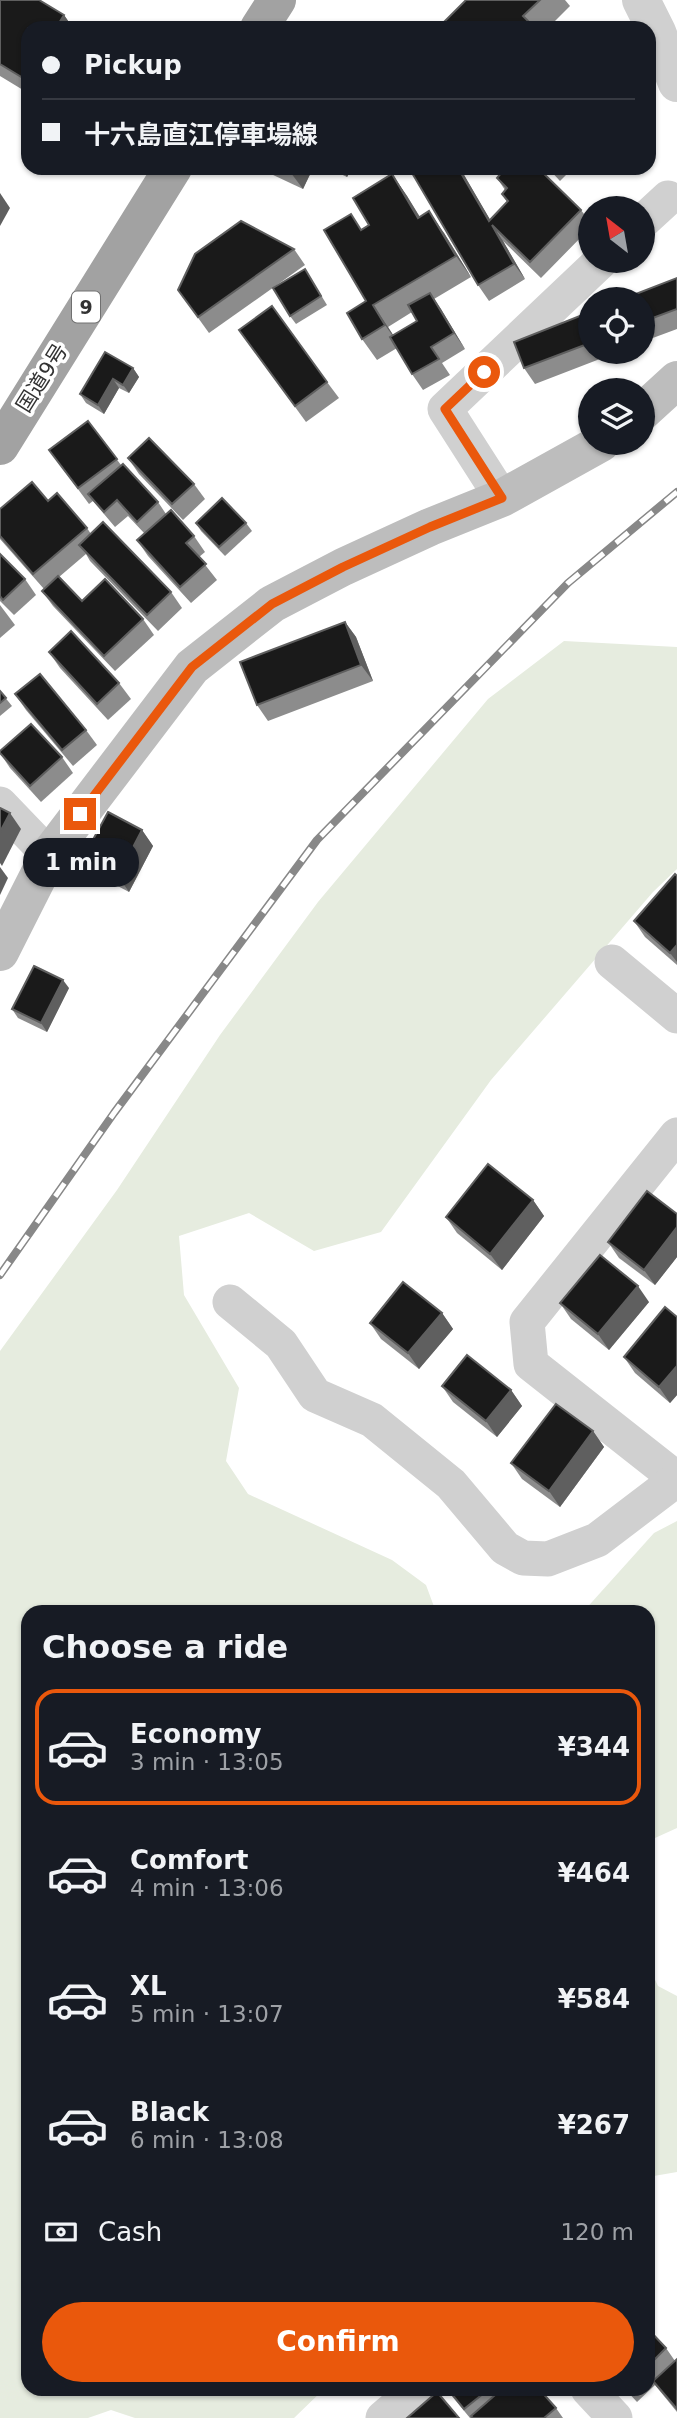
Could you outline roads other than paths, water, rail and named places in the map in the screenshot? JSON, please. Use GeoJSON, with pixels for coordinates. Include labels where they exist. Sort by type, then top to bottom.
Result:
{"type":"FeatureCollection","features":[{"type":"Feature","properties":{"kind":"highway"},"geometry":{"type":"LineString","coordinates":[[264,21],[277,0]]}},
{"type":"Feature","properties":{"kind":"highway","name":"国道9号"},"geometry":{"type":"LineString","coordinates":[[0,446],[169,175]]}},
{"type":"Feature","properties":{"kind":"main road"},"geometry":{"type":"LineString","coordinates":[[655,400],[677,380]]}},
{"type":"Feature","properties":{"kind":"main road"},"geometry":{"type":"LineString","coordinates":[[0,952],[49,855],[192,667],[272,604],[343,567],[502,498],[579,455]]}},
{"type":"Feature","properties":{"kind":"street"},"geometry":{"type":"LineString","coordinates":[[641,0],[652,21]]}},
{"type":"Feature","properties":{"kind":"street"},"geometry":{"type":"LineString","coordinates":[[656,30],[677,83]]}},
{"type":"Feature","properties":{"kind":"street"},"geometry":{"type":"LineString","coordinates":[[655,210],[668,198]]}},
{"type":"Feature","properties":{"kind":"street"},"geometry":{"type":"LineString","coordinates":[[502,498],[445,409],[588,273]]}},
{"type":"Feature","properties":{"kind":"street"},"geometry":{"type":"LineString","coordinates":[[0,804],[49,855]]}},
{"type":"Feature","properties":{"kind":"street"},"geometry":{"type":"LineString","coordinates":[[612,962],[677,1016]]}},
{"type":"Feature","properties":{"kind":"street"},"geometry":{"type":"LineString","coordinates":[[230,1302],[281,1343],[315,1395],[372,1420],[384,1429],[451,1484],[505,1548],[523,1558],[548,1559],[597,1540],[676,1479],[531,1364],[527,1322],[677,1135]]}},
{"type":"Feature","properties":{"kind":"street"},"geometry":{"type":"LineString","coordinates":[[383,2418],[409,2396]]}},
{"type":"Feature","properties":{"kind":"street"},"geometry":{"type":"LineString","coordinates":[[595,2396],[615,2418]]}},
{"type":"Feature","properties":{"kind":"railway"},"geometry":{"type":"LineString","coordinates":[[0,1275],[114,1113],[317,840],[568,583],[677,492]]}}]}
